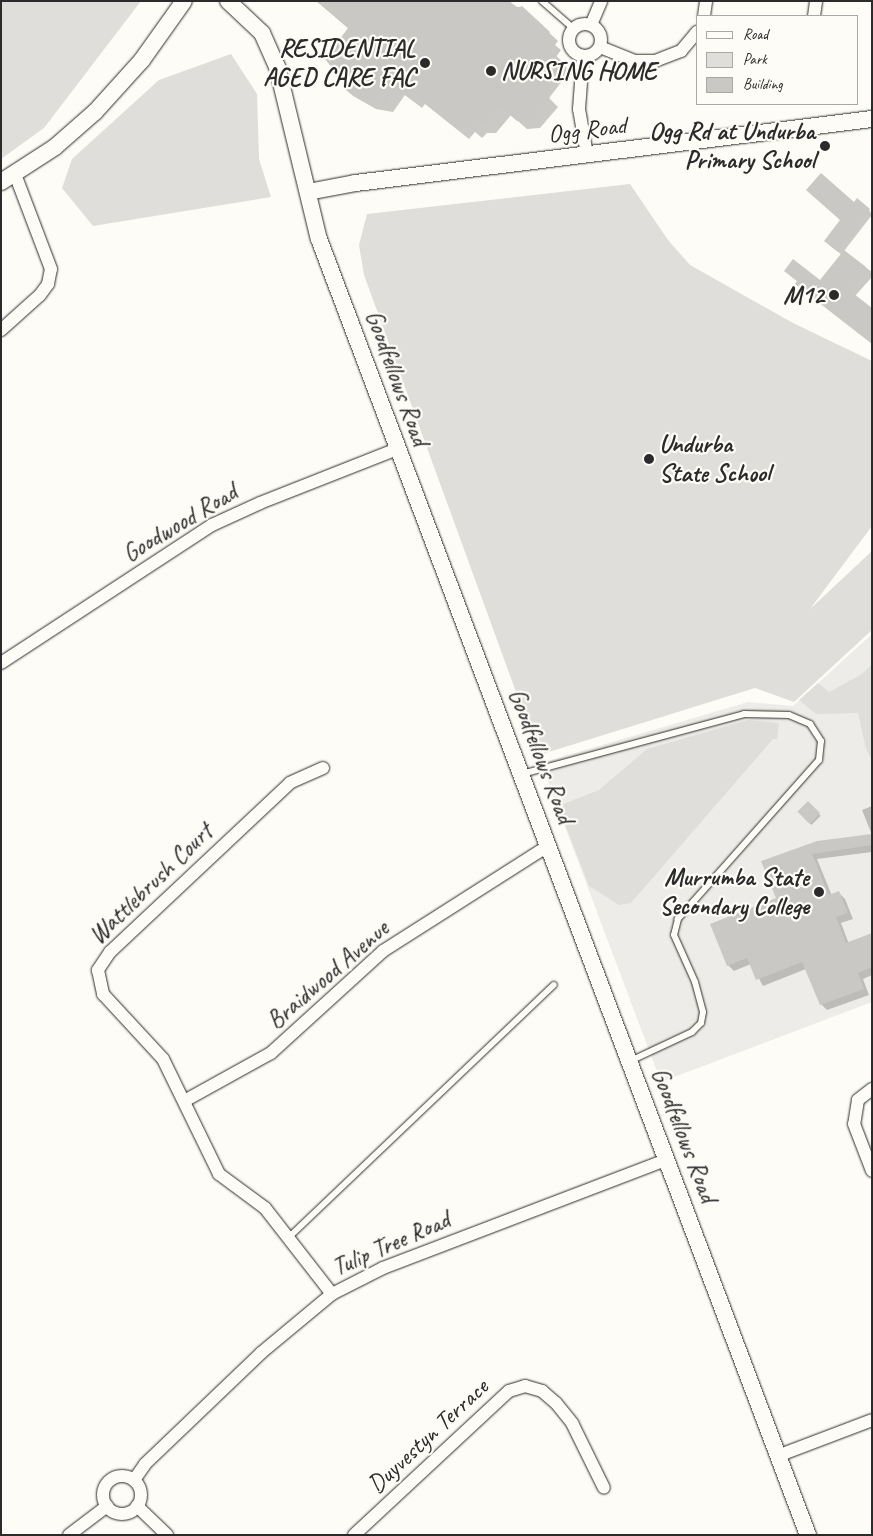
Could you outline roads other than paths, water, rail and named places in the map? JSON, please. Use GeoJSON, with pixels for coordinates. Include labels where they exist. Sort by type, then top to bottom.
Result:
{"type":"FeatureCollection","features":[{"type":"Feature","properties":{"kind":"street"},"geometry":{"type":"LineString","coordinates":[[1,330],[40,295],[48,284],[51,270],[8,178],[55,147],[95,112],[142,60],[184,1]]}},
{"type":"Feature","properties":{"kind":"street","name":"Goodfellows Road"},"geometry":{"type":"LineString","coordinates":[[228,1],[262,33],[277,66],[319,239],[666,1160],[780,1455],[808,1535]]}},
{"type":"Feature","properties":{"kind":"street"},"geometry":{"type":"LineString","coordinates":[[591,25],[601,1]]}},
{"type":"Feature","properties":{"kind":"street"},"geometry":{"type":"LineString","coordinates":[[704,15],[706,1]]}},
{"type":"Feature","properties":{"kind":"street"},"geometry":{"type":"LineString","coordinates":[[814,15],[816,1]]}},
{"type":"Feature","properties":{"kind":"street"},"geometry":{"type":"LineString","coordinates":[[583,24],[591,25],[600,34],[600,46],[595,53],[583,56],[575,53],[570,44],[574,29],[583,24]]}},
{"type":"Feature","properties":{"kind":"street"},"geometry":{"type":"LineString","coordinates":[[600,46],[634,61],[654,61],[681,51],[696,33]]}},
{"type":"Feature","properties":{"kind":"street"},"geometry":{"type":"LineString","coordinates":[[583,56],[579,109],[587,155]]}},
{"type":"Feature","properties":{"kind":"street","name":"Ogg Road"},"geometry":{"type":"LineString","coordinates":[[308,192],[356,183],[872,119]]}},
{"type":"Feature","properties":{"kind":"street","name":"Goodwood Road"},"geometry":{"type":"LineString","coordinates":[[1,663],[212,525],[260,503],[397,449]]}},
{"type":"Feature","properties":{"kind":"street","name":"Wattlebrush Court"},"geometry":{"type":"LineString","coordinates":[[323,768],[290,783],[110,952],[98,970],[103,994],[157,1051],[186,1100],[219,1174],[265,1208],[332,1294]]}},
{"type":"Feature","properties":{"kind":"street","name":"Braidwood Avenue"},"geometry":{"type":"LineString","coordinates":[[186,1100],[271,1053],[383,951],[548,846]]}},
{"type":"Feature","properties":{"kind":"street"},"geometry":{"type":"LineString","coordinates":[[872,1089],[858,1100],[854,1124],[872,1171]]}},
{"type":"Feature","properties":{"kind":"street","name":"Tulip Tree Road"},"geometry":{"type":"LineString","coordinates":[[134,1480],[145,1464],[261,1353],[332,1294],[383,1268],[666,1160]]}},
{"type":"Feature","properties":{"kind":"street","name":"Duyvestyn Terrace"},"geometry":{"type":"LineString","coordinates":[[354,1535],[508,1391],[525,1386],[542,1391],[562,1410],[572,1423],[604,1488]]}},
{"type":"Feature","properties":{"kind":"street"},"geometry":{"type":"LineString","coordinates":[[780,1455],[872,1420]]}},
{"type":"Feature","properties":{"kind":"street"},"geometry":{"type":"LineString","coordinates":[[123,1475],[134,1480],[141,1496],[137,1506],[122,1514],[107,1506],[104,1488],[111,1479],[123,1475]]}},
{"type":"Feature","properties":{"kind":"street"},"geometry":{"type":"LineString","coordinates":[[69,1535],[107,1506]]}},
{"type":"Feature","properties":{"kind":"street"},"geometry":{"type":"LineString","coordinates":[[137,1506],[167,1535]]}},
{"type":"Feature","properties":{"kind":"lane"},"geometry":{"type":"LineString","coordinates":[[542,1],[574,29]]}},
{"type":"Feature","properties":{"kind":"lane"},"geometry":{"type":"LineString","coordinates":[[521,774],[744,714],[789,715],[810,724],[820,741],[819,760],[678,918],[674,935],[695,982],[703,1012],[701,1023],[692,1032],[630,1061]]}},
{"type":"Feature","properties":{"kind":"lane"},"geometry":{"type":"LineString","coordinates":[[288,1238],[554,985]]}},
{"type":"Feature","properties":{"kind":"place","name":"RESIDENTIAL AGED CARE FAC"},"geometry":{"type":"Point","coordinates":[425,63]}},
{"type":"Feature","properties":{"kind":"place","name":"NURSING HOME"},"geometry":{"type":"Point","coordinates":[491,71]}},
{"type":"Feature","properties":{"kind":"place","name":"Ogg Rd at Undurba Primary School"},"geometry":{"type":"Point","coordinates":[825,146]}},
{"type":"Feature","properties":{"kind":"place","name":"M12"},"geometry":{"type":"Point","coordinates":[834,295]}},
{"type":"Feature","properties":{"kind":"place","name":"Undurba State School"},"geometry":{"type":"Point","coordinates":[649,459]}},
{"type":"Feature","properties":{"kind":"place","name":"Murrumba State Secondary College"},"geometry":{"type":"Point","coordinates":[819,892]}}]}
